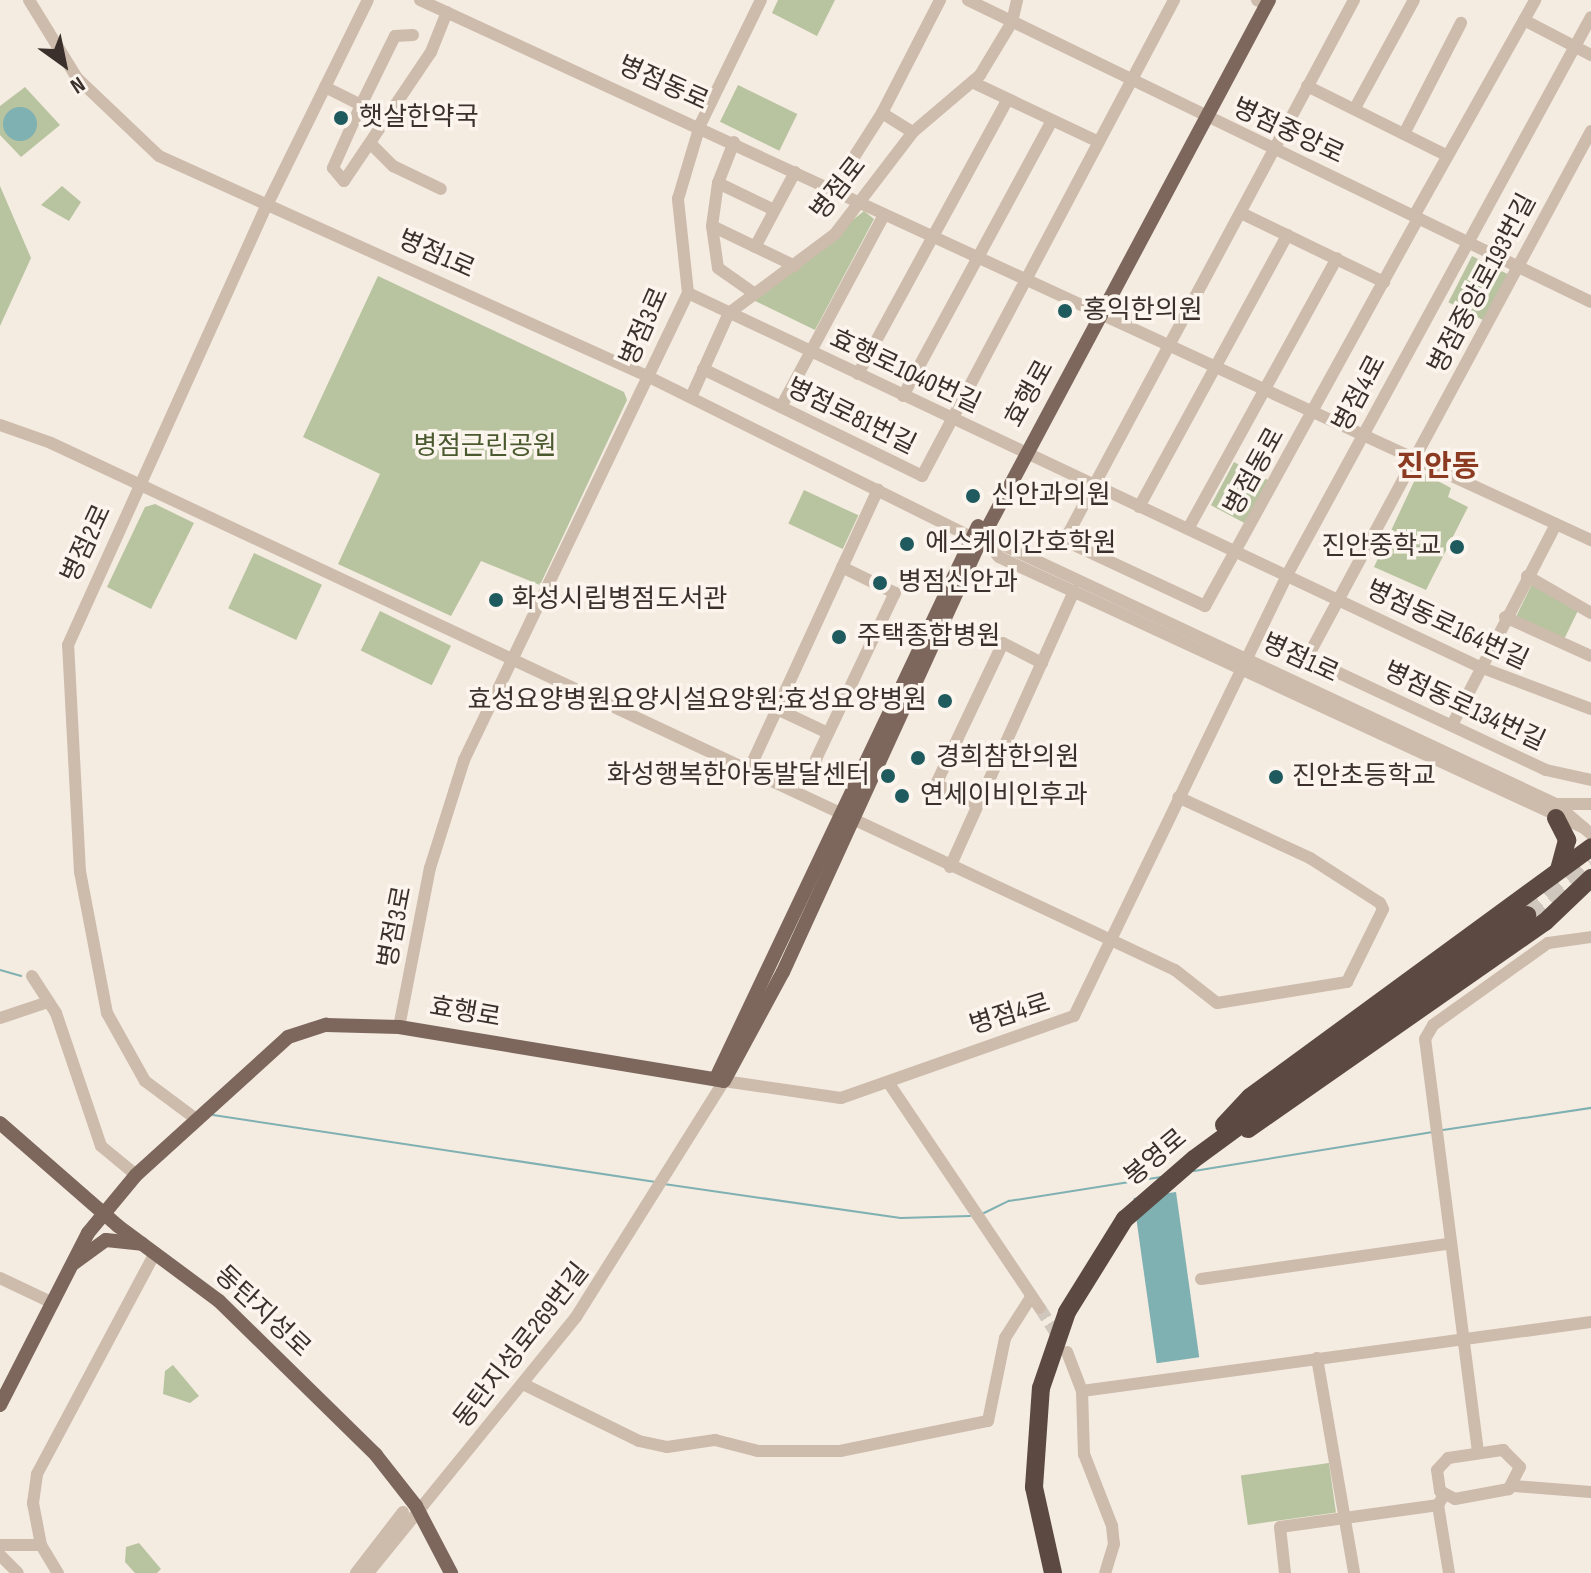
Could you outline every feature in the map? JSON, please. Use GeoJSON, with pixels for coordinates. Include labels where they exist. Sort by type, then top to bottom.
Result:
{"type":"FeatureCollection","features":[{"type":"Feature","properties":{"kind":"highway"},"geometry":{"type":"LineString","coordinates":[[1531,912],[1559,870],[1567,840],[1556,811]]}},
{"type":"Feature","properties":{"kind":"highway"},"geometry":{"type":"LineString","coordinates":[[1559,870],[1591,847]]}},
{"type":"Feature","properties":{"kind":"highway"},"geometry":{"type":"LineString","coordinates":[[1531,912],[1591,878]]}},
{"type":"Feature","properties":{"kind":"highway","name":"봉영로"},"geometry":{"type":"LineString","coordinates":[[1053,1573],[1034,1487],[1041,1388],[1067,1312],[1099,1255],[1140,1203],[1195,1158],[1531,912]]}},
{"type":"Feature","properties":{"kind":"main road","name":"효행로"},"geometry":{"type":"LineString","coordinates":[[1202,116],[1258,0]]}},
{"type":"Feature","properties":{"kind":"main road","name":"효행로"},"geometry":{"type":"LineString","coordinates":[[192,1123],[288,1037],[326,1025],[399,1027],[720,1080],[848,820],[1021,452],[1202,116],[1269,0]]}},
{"type":"Feature","properties":{"kind":"main road","name":"동탄지성로"},"geometry":{"type":"LineString","coordinates":[[0,1123],[104,1213],[219,1301],[376,1455],[414,1504],[451,1573]]}},
{"type":"Feature","properties":{"kind":"main road"},"geometry":{"type":"LineString","coordinates":[[0,1405],[71,1265],[104,1213],[136,1175],[192,1123]]}},
{"type":"Feature","properties":{"kind":"main road"},"geometry":{"type":"LineString","coordinates":[[71,1265],[106,1240],[149,1249]]}},
{"type":"Feature","properties":{"kind":"street","name":"병점1로"},"geometry":{"type":"LineString","coordinates":[[29,0],[77,78],[159,156],[647,376],[878,489],[981,542],[999,557],[1239,670],[1556,811]]}},
{"type":"Feature","properties":{"kind":"street","name":"병점2로"},"geometry":{"type":"LineString","coordinates":[[192,1123],[175,1105],[154,1090],[129,1056],[107,1013],[95,968],[80,872],[68,645],[75,623],[268,203],[368,0]]}},
{"type":"Feature","properties":{"kind":"street","name":"병점동로"},"geometry":{"type":"LineString","coordinates":[[420,0],[700,125],[1166,348],[1214,367],[1591,540]]}},
{"type":"Feature","properties":{"kind":"street","name":"병점3로"},"geometry":{"type":"LineString","coordinates":[[399,1027],[441,833],[464,760],[688,293],[678,199],[700,125],[761,0]]}},
{"type":"Feature","properties":{"kind":"street"},"geometry":{"type":"LineString","coordinates":[[833,190],[882,113],[940,0]]}},
{"type":"Feature","properties":{"kind":"street","name":"병점중앙로"},"geometry":{"type":"LineString","coordinates":[[968,0],[1131,82],[1591,302]]}},
{"type":"Feature","properties":{"kind":"street","name":"병점로"},"geometry":{"type":"LineString","coordinates":[[691,397],[729,313],[835,234],[913,132],[972,82],[1012,22],[1017,0]]}},
{"type":"Feature","properties":{"kind":"street"},"geometry":{"type":"LineString","coordinates":[[951,418],[1174,0]]}},
{"type":"Feature","properties":{"kind":"street"},"geometry":{"type":"LineString","coordinates":[[1095,484],[1354,0]]}},
{"type":"Feature","properties":{"kind":"street"},"geometry":{"type":"LineString","coordinates":[[1355,108],[1414,0]]}},
{"type":"Feature","properties":{"kind":"street"},"geometry":{"type":"LineString","coordinates":[[1312,413],[1448,156],[1535,0]]}},
{"type":"Feature","properties":{"kind":"street"},"geometry":{"type":"LineString","coordinates":[[413,35],[395,36],[333,168],[335,176],[350,178],[372,145],[407,78],[431,52],[447,12]]}},
{"type":"Feature","properties":{"kind":"street","name":"병점4로"},"geometry":{"type":"LineString","coordinates":[[720,1080],[816,1098],[841,1098],[1067,1022],[1287,575],[1591,17]]}},
{"type":"Feature","properties":{"kind":"street"},"geometry":{"type":"LineString","coordinates":[[1524,20],[1591,55]]}},
{"type":"Feature","properties":{"kind":"street"},"geometry":{"type":"LineString","coordinates":[[1404,134],[1461,23]]}},
{"type":"Feature","properties":{"kind":"street"},"geometry":{"type":"LineString","coordinates":[[972,82],[1099,142]]}},
{"type":"Feature","properties":{"kind":"street"},"geometry":{"type":"LineString","coordinates":[[1307,86],[1448,156]]}},
{"type":"Feature","properties":{"kind":"street"},"geometry":{"type":"LineString","coordinates":[[325,87],[361,105]]}},
{"type":"Feature","properties":{"kind":"street"},"geometry":{"type":"LineString","coordinates":[[858,374],[1008,99]]}},
{"type":"Feature","properties":{"kind":"street"},"geometry":{"type":"LineString","coordinates":[[882,113],[913,132]]}},
{"type":"Feature","properties":{"kind":"street"},"geometry":{"type":"LineString","coordinates":[[903,396],[1052,121]]}},
{"type":"Feature","properties":{"kind":"street","name":"병점중앙로193번길"},"geometry":{"type":"LineString","coordinates":[[1414,460],[1591,131]]}},
{"type":"Feature","properties":{"kind":"street"},"geometry":{"type":"LineString","coordinates":[[734,142],[718,183],[712,226],[718,272],[755,294]]}},
{"type":"Feature","properties":{"kind":"street"},"geometry":{"type":"LineString","coordinates":[[372,145],[393,166],[441,189]]}},
{"type":"Feature","properties":{"kind":"street"},"geometry":{"type":"LineString","coordinates":[[755,247],[795,172]]}},
{"type":"Feature","properties":{"kind":"street"},"geometry":{"type":"LineString","coordinates":[[718,183],[774,210]]}},
{"type":"Feature","properties":{"kind":"street"},"geometry":{"type":"LineString","coordinates":[[1241,213],[1384,282]]}},
{"type":"Feature","properties":{"kind":"street"},"geometry":{"type":"LineString","coordinates":[[809,352],[884,215]]}},
{"type":"Feature","properties":{"kind":"street"},"geometry":{"type":"LineString","coordinates":[[712,226],[795,266]]}},
{"type":"Feature","properties":{"kind":"street"},"geometry":{"type":"LineString","coordinates":[[1139,507],[1287,235]]}},
{"type":"Feature","properties":{"kind":"street"},"geometry":{"type":"LineString","coordinates":[[1262,391],[1337,258]]}},
{"type":"Feature","properties":{"kind":"street","name":"효행로1040번길"},"geometry":{"type":"LineString","coordinates":[[688,293],[1139,507]]}},
{"type":"Feature","properties":{"kind":"street","name":"효행로1040번길"},"geometry":{"type":"LineString","coordinates":[[781,407],[809,352]]}},
{"type":"Feature","properties":{"kind":"street","name":"병점로81번길"},"geometry":{"type":"LineString","coordinates":[[703,369],[922,476],[951,418]]}},
{"type":"Feature","properties":{"kind":"street","name":"병점동로"},"geometry":{"type":"LineString","coordinates":[[1188,529],[1262,391]]}},
{"type":"Feature","properties":{"kind":"street","name":"병점동로"},"geometry":{"type":"LineString","coordinates":[[1095,484],[1067,536],[1070,543],[1205,606],[1312,413]]}},
{"type":"Feature","properties":{"kind":"street"},"geometry":{"type":"LineString","coordinates":[[0,425],[139,485],[848,820],[1175,970],[1217,1003],[1235,1003],[1347,982],[1383,909],[1310,858],[1178,797]]}},
{"type":"Feature","properties":{"kind":"street","name":"병점동로134번길"},"geometry":{"type":"LineString","coordinates":[[1414,460],[1307,658],[1556,774],[1591,780]]}},
{"type":"Feature","properties":{"kind":"street"},"geometry":{"type":"LineString","coordinates":[[748,772],[878,489]]}},
{"type":"Feature","properties":{"kind":"street","name":"병점동로164번길"},"geometry":{"type":"LineString","coordinates":[[1139,507],[1480,667],[1569,705],[1591,709]]}},
{"type":"Feature","properties":{"kind":"street"},"geometry":{"type":"LineString","coordinates":[[1452,725],[1505,617],[1556,524]]}},
{"type":"Feature","properties":{"kind":"street","name":"병점1로"},"geometry":{"type":"LineString","coordinates":[[981,542],[1003,545],[1245,657],[1556,811],[1588,831]]}},
{"type":"Feature","properties":{"kind":"street"},"geometry":{"type":"LineString","coordinates":[[816,759],[895,593],[842,567]]}},
{"type":"Feature","properties":{"kind":"street"},"geometry":{"type":"LineString","coordinates":[[1527,576],[1591,613]]}},
{"type":"Feature","properties":{"kind":"street"},"geometry":{"type":"LineString","coordinates":[[950,867],[1074,591]]}},
{"type":"Feature","properties":{"kind":"street"},"geometry":{"type":"LineString","coordinates":[[1505,617],[1591,656]]}},
{"type":"Feature","properties":{"kind":"street"},"geometry":{"type":"LineString","coordinates":[[978,805],[936,784],[1003,643],[1042,663]]}},
{"type":"Feature","properties":{"kind":"street"},"geometry":{"type":"LineString","coordinates":[[777,709],[828,733]]}},
{"type":"Feature","properties":{"kind":"street"},"geometry":{"type":"LineString","coordinates":[[1556,811],[1591,804]]}},
{"type":"Feature","properties":{"kind":"street"},"geometry":{"type":"LineString","coordinates":[[1478,1452],[1435,1148],[1424,1046],[1430,1029],[1548,943],[1591,937]]}},
{"type":"Feature","properties":{"kind":"street"},"geometry":{"type":"LineString","coordinates":[[32,976],[48,1002],[101,1146],[136,1175]]}},
{"type":"Feature","properties":{"kind":"street"},"geometry":{"type":"LineString","coordinates":[[0,1018],[48,1002]]}},
{"type":"Feature","properties":{"kind":"street"},"geometry":{"type":"LineString","coordinates":[[356,1573],[524,1373],[648,1202],[720,1080]]}},
{"type":"Feature","properties":{"kind":"street"},"geometry":{"type":"LineString","coordinates":[[523,1384],[639,1441],[667,1447],[715,1440],[758,1451],[840,1451],[988,1421],[1005,1338],[1036,1302],[980,1226],[888,1082]]}},
{"type":"Feature","properties":{"kind":"street","name":"동탄지성로269번길"},"geometry":{"type":"LineString","coordinates":[[414,1504],[523,1384],[648,1202]]}},
{"type":"Feature","properties":{"kind":"street"},"geometry":{"type":"LineString","coordinates":[[1201,1279],[1448,1244]]}},
{"type":"Feature","properties":{"kind":"street"},"geometry":{"type":"LineString","coordinates":[[58,1573],[41,1545],[33,1503],[37,1474],[149,1249]]}},
{"type":"Feature","properties":{"kind":"street"},"geometry":{"type":"LineString","coordinates":[[0,1278],[53,1303]]}},
{"type":"Feature","properties":{"kind":"street"},"geometry":{"type":"LineString","coordinates":[[1082,1391],[1591,1322]]}},
{"type":"Feature","properties":{"kind":"street"},"geometry":{"type":"LineString","coordinates":[[1067,1352],[1082,1391],[1084,1454],[1114,1537],[1105,1573]]}},
{"type":"Feature","properties":{"kind":"street"},"geometry":{"type":"LineString","coordinates":[[1317,1358],[1354,1573]]}},
{"type":"Feature","properties":{"kind":"street"},"geometry":{"type":"LineString","coordinates":[[1449,1573],[1436,1479],[1441,1463],[1478,1452],[1514,1456],[1520,1474],[1514,1486]]}},
{"type":"Feature","properties":{"kind":"street"},"geometry":{"type":"LineString","coordinates":[[1285,1573],[1280,1527],[1344,1519],[1514,1486],[1591,1492]]}},
{"type":"Feature","properties":{"kind":"street"},"geometry":{"type":"LineString","coordinates":[[368,1573],[414,1504]]}},
{"type":"Feature","properties":{"kind":"street"},"geometry":{"type":"LineString","coordinates":[[0,1545],[41,1545]]}},
{"type":"Feature","properties":{"kind":"street"},"geometry":{"type":"LineString","coordinates":[[0,1555],[18,1573]]}},
{"type":"Feature","properties":{"kind":"green space"},"geometry":{"type":"Polygon","coordinates":[[[778,0],[835,0],[817,36],[772,13],[778,0]]]}},
{"type":"Feature","properties":{"kind":"green space"},"geometry":{"type":"Polygon","coordinates":[[[738,85],[797,114],[779,151],[720,122],[738,85]]]}},
{"type":"Feature","properties":{"kind":"green space"},"geometry":{"type":"Polygon","coordinates":[[[25,87],[60,125],[21,157],[0,135],[0,106],[25,87]]]}},
{"type":"Feature","properties":{"kind":"green space"},"geometry":{"type":"Polygon","coordinates":[[[0,186],[31,258],[0,326],[0,186]]]}},
{"type":"Feature","properties":{"kind":"green space"},"geometry":{"type":"Polygon","coordinates":[[[62,186],[81,202],[69,221],[41,205],[62,186]]]}},
{"type":"Feature","properties":{"kind":"green space"},"geometry":{"type":"Polygon","coordinates":[[[864,211],[874,219],[815,330],[753,300],[864,211]]]}},
{"type":"Feature","properties":{"kind":"green space"},"geometry":{"type":"Polygon","coordinates":[[[1472,256],[1509,275],[1486,321],[1448,302],[1472,256]]]}},
{"type":"Feature","properties":{"kind":"green space","name":"병점근린공원"},"geometry":{"type":"Polygon","coordinates":[[[378,276],[624,392],[627,400],[540,585],[481,561],[451,616],[338,564],[380,474],[303,437],[378,276]]]}},
{"type":"Feature","properties":{"kind":"green space"},"geometry":{"type":"Polygon","coordinates":[[[1234,462],[1269,481],[1246,524],[1211,505],[1234,462]]]}},
{"type":"Feature","properties":{"kind":"green space"},"geometry":{"type":"Polygon","coordinates":[[[1419,471],[1451,488],[1448,497],[1468,507],[1426,590],[1374,567],[1419,471]]]}},
{"type":"Feature","properties":{"kind":"green space"},"geometry":{"type":"Polygon","coordinates":[[[804,490],[858,515],[843,549],[788,524],[804,490]]]}},
{"type":"Feature","properties":{"kind":"green space"},"geometry":{"type":"Polygon","coordinates":[[[155,504],[194,523],[151,609],[107,587],[145,507],[155,504]]]}},
{"type":"Feature","properties":{"kind":"green space"},"geometry":{"type":"Polygon","coordinates":[[[254,553],[322,585],[296,640],[228,608],[254,553]]]}},
{"type":"Feature","properties":{"kind":"green space"},"geometry":{"type":"Polygon","coordinates":[[[1532,584],[1580,607],[1563,640],[1516,617],[1532,584]]]}},
{"type":"Feature","properties":{"kind":"green space"},"geometry":{"type":"Polygon","coordinates":[[[380,611],[451,646],[432,685],[361,651],[380,611]]]}},
{"type":"Feature","properties":{"kind":"green space"},"geometry":{"type":"Polygon","coordinates":[[[173,1365],[199,1396],[190,1403],[163,1394],[165,1371],[173,1365]]]}},
{"type":"Feature","properties":{"kind":"green space"},"geometry":{"type":"Polygon","coordinates":[[[1329,1463],[1336,1513],[1248,1525],[1241,1475],[1329,1463]]]}},
{"type":"Feature","properties":{"kind":"green space"},"geometry":{"type":"Polygon","coordinates":[[[139,1543],[161,1569],[157,1573],[135,1573],[125,1562],[126,1547],[139,1543]]]}},
{"type":"Feature","properties":{"kind":"water"},"geometry":{"type":"Polygon","coordinates":[[[20,107],[32,112],[37,124],[32,136],[20,141],[8,136],[3,124],[8,112],[20,107]]]}},
{"type":"Feature","properties":{"kind":"water"},"geometry":{"type":"Polygon","coordinates":[[[1176,1192],[1199,1357],[1157,1363],[1133,1198],[1176,1192]]]}},
{"type":"Feature","properties":{"kind":"waterway"},"geometry":{"type":"LineString","coordinates":[[0,970],[21,976]]}},
{"type":"Feature","properties":{"kind":"waterway"},"geometry":{"type":"LineString","coordinates":[[1443,1130],[1591,1108]]}},
{"type":"Feature","properties":{"kind":"waterway"},"geometry":{"type":"LineString","coordinates":[[213,1115],[654,1182]]}},
{"type":"Feature","properties":{"kind":"waterway"},"geometry":{"type":"LineString","coordinates":[[1194,1171],[1433,1132]]}},
{"type":"Feature","properties":{"kind":"waterway"},"geometry":{"type":"LineString","coordinates":[[984,1213],[1009,1201],[1161,1177]]}},
{"type":"Feature","properties":{"kind":"waterway"},"geometry":{"type":"LineString","coordinates":[[664,1184],[901,1218],[970,1216]]}},
{"type":"Feature","properties":{"kind":"tunnel"},"geometry":{"type":"LineString","coordinates":[[1527,915],[1591,862]]}},
{"type":"Feature","properties":{"kind":"tunnel"},"geometry":{"type":"LineString","coordinates":[[1040,1308],[1059,1339]]}},
{"type":"Feature","properties":{"kind":"place","name":"햇살한약국"},"geometry":{"type":"Point","coordinates":[341,118]}},
{"type":"Feature","properties":{"kind":"place","name":"홍익한의원"},"geometry":{"type":"Point","coordinates":[1065,311]}},
{"type":"Feature","properties":{"kind":"place","name":"신안과의원"},"geometry":{"type":"Point","coordinates":[973,496]}},
{"type":"Feature","properties":{"kind":"place","name":"에스케이간호학원"},"geometry":{"type":"Point","coordinates":[907,544]}},
{"type":"Feature","properties":{"kind":"place","name":"진안중학교"},"geometry":{"type":"Point","coordinates":[1457,547]}},
{"type":"Feature","properties":{"kind":"place","name":"병점신안과"},"geometry":{"type":"Point","coordinates":[880,583]}},
{"type":"Feature","properties":{"kind":"place","name":"화성시립병점도서관"},"geometry":{"type":"Point","coordinates":[496,600]}},
{"type":"Feature","properties":{"kind":"place","name":"주택종합병원"},"geometry":{"type":"Point","coordinates":[839,637]}},
{"type":"Feature","properties":{"kind":"place","name":"효성요양병원요양시설요양원;효성요양병원"},"geometry":{"type":"Point","coordinates":[945,701]}},
{"type":"Feature","properties":{"kind":"place","name":"경희참한의원"},"geometry":{"type":"Point","coordinates":[918,758]}},
{"type":"Feature","properties":{"kind":"place","name":"화성행복한아동발달센터"},"geometry":{"type":"Point","coordinates":[888,776]}},
{"type":"Feature","properties":{"kind":"place","name":"진안초등학교"},"geometry":{"type":"Point","coordinates":[1276,777]}},
{"type":"Feature","properties":{"kind":"place","name":"연세이비인후과"},"geometry":{"type":"Point","coordinates":[902,796]}},
{"type":"Feature","properties":{"kind":"district","name":"진안동"},"geometry":{"type":"Point","coordinates":[1438,467]}}]}
